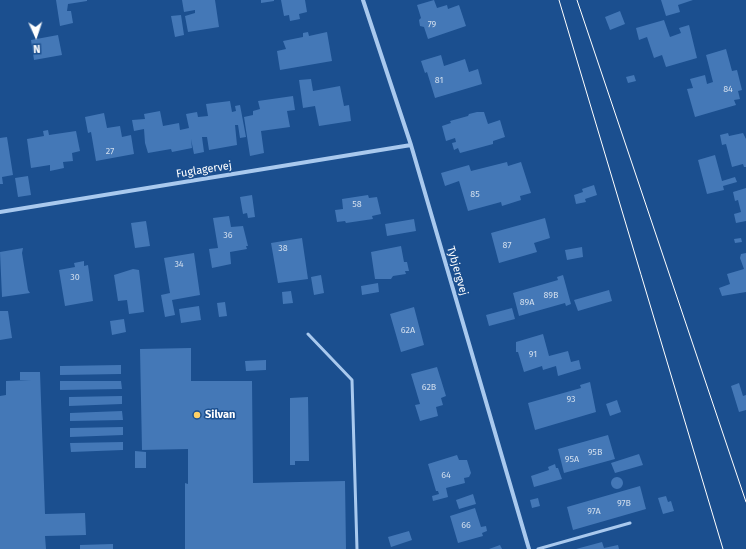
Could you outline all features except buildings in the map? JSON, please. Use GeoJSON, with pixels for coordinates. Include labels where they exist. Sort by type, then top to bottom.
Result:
{"type":"FeatureCollection","features":[{"type":"Feature","properties":{"kind":"street","name":"Tybjergvej"},"geometry":{"type":"LineString","coordinates":[[363,0],[411,145],[529,549]]}},
{"type":"Feature","properties":{"kind":"street","name":"Fuglagervej"},"geometry":{"type":"LineString","coordinates":[[0,212],[411,145]]}},
{"type":"Feature","properties":{"kind":"lane"},"geometry":{"type":"LineString","coordinates":[[308,334],[352,380],[357,549]]}},
{"type":"Feature","properties":{"kind":"lane"},"geometry":{"type":"LineString","coordinates":[[538,549],[630,523]]}},
{"type":"Feature","properties":{"kind":"tram line"},"geometry":{"type":"LineString","coordinates":[[559,0],[723,549]]}},
{"type":"Feature","properties":{"kind":"tram line"},"geometry":{"type":"LineString","coordinates":[[577,0],[746,502]]}},
{"type":"Feature","properties":{"kind":"place","name":"Silvan"},"geometry":{"type":"Point","coordinates":[197,415]}}]}
